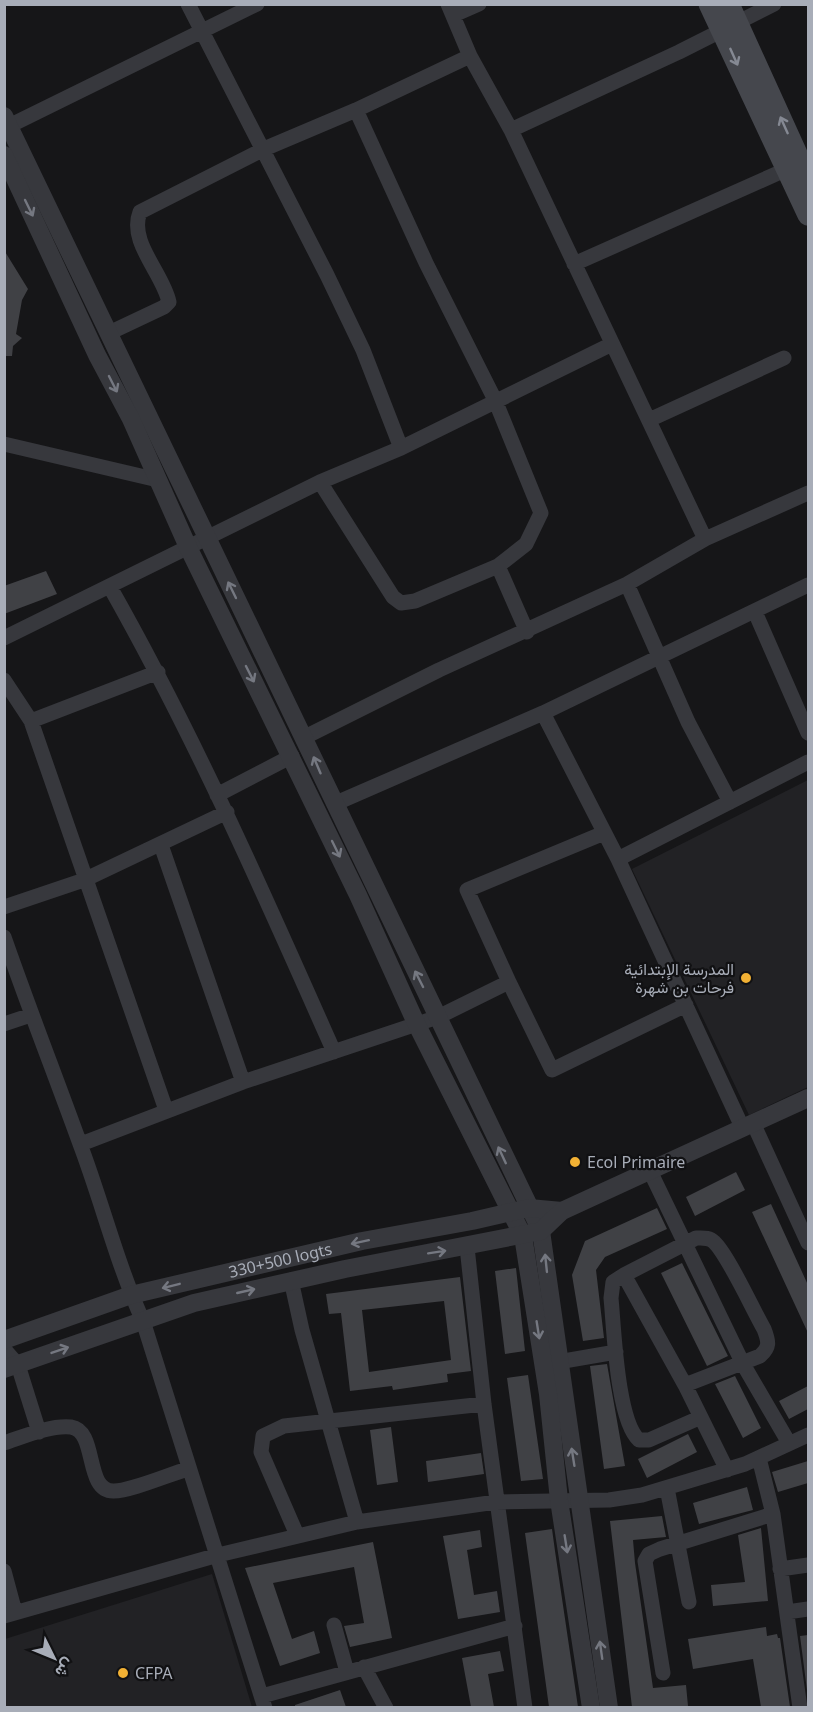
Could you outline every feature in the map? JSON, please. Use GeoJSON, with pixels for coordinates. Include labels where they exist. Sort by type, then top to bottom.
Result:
{"type":"FeatureCollection","features":[{"type":"Feature","properties":{"kind":"main road"},"geometry":{"type":"LineString","coordinates":[[709,4],[729,19],[808,178]]}},
{"type":"Feature","properties":{"kind":"main road"},"geometry":{"type":"LineString","coordinates":[[729,19],[785,170],[808,215]]}},
{"type":"Feature","properties":{"kind":"street"},"geometry":{"type":"LineString","coordinates":[[188,4],[264,149],[363,350],[401,448]]}},
{"type":"Feature","properties":{"kind":"street"},"geometry":{"type":"LineString","coordinates":[[257,4],[202,33],[7,121],[541,1232],[609,1707]]}},
{"type":"Feature","properties":{"kind":"street"},"geometry":{"type":"LineString","coordinates":[[479,4],[451,10],[470,56],[511,130],[705,539]]}},
{"type":"Feature","properties":{"kind":"street"},"geometry":{"type":"LineString","coordinates":[[511,130],[679,52],[729,19],[774,4]]}},
{"type":"Feature","properties":{"kind":"street"},"geometry":{"type":"LineString","coordinates":[[97,355],[113,340],[169,302],[139,237],[137,219],[140,212],[264,149],[356,110],[404,85],[470,56]]}},
{"type":"Feature","properties":{"kind":"street"},"geometry":{"type":"LineString","coordinates":[[320,482],[393,597],[401,603],[415,601],[498,566],[526,544],[541,513],[495,400],[426,262],[356,110]]}},
{"type":"Feature","properties":{"kind":"street"},"geometry":{"type":"LineString","coordinates":[[4,155],[9,176],[131,419],[188,547],[292,756],[416,1023],[522,1236],[548,1394],[559,1500],[591,1707]]}},
{"type":"Feature","properties":{"kind":"street"},"geometry":{"type":"LineString","coordinates":[[573,264],[785,170]]}},
{"type":"Feature","properties":{"kind":"street"},"geometry":{"type":"LineString","coordinates":[[4,639],[320,482],[401,448],[612,344]]}},
{"type":"Feature","properties":{"kind":"street"},"geometry":{"type":"LineString","coordinates":[[649,420],[784,358]]}},
{"type":"Feature","properties":{"kind":"street"},"geometry":{"type":"LineString","coordinates":[[4,444],[158,480]]}},
{"type":"Feature","properties":{"kind":"street"},"geometry":{"type":"LineString","coordinates":[[305,737],[439,670],[527,632],[627,584],[705,539],[808,493]]}},
{"type":"Feature","properties":{"kind":"street"},"geometry":{"type":"LineString","coordinates":[[498,566],[527,632]]}},
{"type":"Feature","properties":{"kind":"street"},"geometry":{"type":"LineString","coordinates":[[627,584],[688,722],[730,802]]}},
{"type":"Feature","properties":{"kind":"street"},"geometry":{"type":"LineString","coordinates":[[334,804],[543,713],[808,585]]}},
{"type":"Feature","properties":{"kind":"street"},"geometry":{"type":"LineString","coordinates":[[110,587],[158,672],[227,812],[334,1052]]}},
{"type":"Feature","properties":{"kind":"street"},"geometry":{"type":"LineString","coordinates":[[754,612],[808,733]]}},
{"type":"Feature","properties":{"kind":"street"},"geometry":{"type":"LineString","coordinates":[[31,721],[158,672]]}},
{"type":"Feature","properties":{"kind":"street"},"geometry":{"type":"LineString","coordinates":[[4,680],[31,721],[84,880],[166,1110]]}},
{"type":"Feature","properties":{"kind":"street"},"geometry":{"type":"LineString","coordinates":[[543,713],[618,859],[686,1005],[808,1243]]}},
{"type":"Feature","properties":{"kind":"street"},"geometry":{"type":"LineString","coordinates":[[217,795],[292,756]]}},
{"type":"Feature","properties":{"kind":"street"},"geometry":{"type":"LineString","coordinates":[[618,859],[808,762]]}},
{"type":"Feature","properties":{"kind":"street"},"geometry":{"type":"LineString","coordinates":[[4,907],[84,880],[227,812]]}},
{"type":"Feature","properties":{"kind":"street"},"geometry":{"type":"LineString","coordinates":[[604,833],[467,890],[509,982],[552,1070],[686,1005]]}},
{"type":"Feature","properties":{"kind":"street"},"geometry":{"type":"LineString","coordinates":[[161,845],[243,1082]]}},
{"type":"Feature","properties":{"kind":"street"},"geometry":{"type":"LineString","coordinates":[[4,937],[31,1015],[81,1144],[143,1321],[264,1702],[347,1672],[515,1626]]}},
{"type":"Feature","properties":{"kind":"street"},"geometry":{"type":"LineString","coordinates":[[81,1144],[243,1082],[438,1017],[509,982]]}},
{"type":"Feature","properties":{"kind":"street"},"geometry":{"type":"LineString","coordinates":[[4,1024],[31,1015]]}},
{"type":"Feature","properties":{"kind":"street"},"geometry":{"type":"LineString","coordinates":[[11,1367],[194,1303],[291,1280],[541,1232],[562,1211],[651,1173],[808,1098]]}},
{"type":"Feature","properties":{"kind":"street"},"geometry":{"type":"LineString","coordinates":[[651,1173],[684,1246],[743,1364],[789,1443]]}},
{"type":"Feature","properties":{"kind":"street","name":"330+500 logts"},"geometry":{"type":"LineString","coordinates":[[4,1340],[132,1295],[362,1241],[529,1208],[562,1211]]}},
{"type":"Feature","properties":{"kind":"street"},"geometry":{"type":"LineString","coordinates":[[685,1385],[743,1364],[760,1356],[768,1349],[764,1329],[714,1242],[707,1238],[696,1238],[624,1275],[613,1282],[611,1298],[616,1352],[628,1421],[633,1434],[639,1440],[649,1440],[699,1418]]}},
{"type":"Feature","properties":{"kind":"street"},"geometry":{"type":"LineString","coordinates":[[467,1247],[496,1502],[525,1707]]}},
{"type":"Feature","properties":{"kind":"street"},"geometry":{"type":"LineString","coordinates":[[624,1275],[685,1385],[699,1418],[727,1470]]}},
{"type":"Feature","properties":{"kind":"street"},"geometry":{"type":"LineString","coordinates":[[291,1280],[357,1522]]}},
{"type":"Feature","properties":{"kind":"street"},"geometry":{"type":"LineString","coordinates":[[4,1349],[39,1432]]}},
{"type":"Feature","properties":{"kind":"street"},"geometry":{"type":"LineString","coordinates":[[558,1362],[616,1352]]}},
{"type":"Feature","properties":{"kind":"street"},"geometry":{"type":"LineString","coordinates":[[297,1535],[261,1452],[261,1441],[267,1432],[284,1426],[329,1420],[484,1404]]}},
{"type":"Feature","properties":{"kind":"street"},"geometry":{"type":"LineString","coordinates":[[4,1443],[39,1432],[70,1427],[78,1429],[85,1437],[97,1480],[109,1490],[114,1491],[189,1469]]}},
{"type":"Feature","properties":{"kind":"street"},"geometry":{"type":"LineString","coordinates":[[4,1571],[10,1614],[218,1555],[357,1522],[496,1502],[620,1498],[667,1488],[759,1458],[808,1435]]}},
{"type":"Feature","properties":{"kind":"street"},"geometry":{"type":"LineString","coordinates":[[759,1458],[773,1514],[801,1707]]}},
{"type":"Feature","properties":{"kind":"street"},"geometry":{"type":"LineString","coordinates":[[667,1488],[689,1602]]}},
{"type":"Feature","properties":{"kind":"street"},"geometry":{"type":"LineString","coordinates":[[663,1673],[645,1561],[649,1554],[773,1514]]}},
{"type":"Feature","properties":{"kind":"street"},"geometry":{"type":"LineString","coordinates":[[780,1569],[808,1565]]}},
{"type":"Feature","properties":{"kind":"street"},"geometry":{"type":"LineString","coordinates":[[787,1612],[808,1610]]}},
{"type":"Feature","properties":{"kind":"street"},"geometry":{"type":"LineString","coordinates":[[334,1625],[347,1672]]}},
{"type":"Feature","properties":{"kind":"street"},"geometry":{"type":"LineString","coordinates":[[364,1667],[386,1707]]}},
{"type":"Feature","properties":{"kind":"shaded area","name":"المدرسة الإبتدائية فرحات بن شهرة"},"geometry":{"type":"Polygon","coordinates":[[[808,780],[808,1087],[749,1115],[632,869],[808,780]]]}},
{"type":"Feature","properties":{"kind":"shaded area","name":"CFPA"},"geometry":{"type":"Polygon","coordinates":[[[212,1574],[252,1707],[5,1707],[5,1639],[212,1574]]]}},
{"type":"Feature","properties":{"kind":"building"},"geometry":{"type":"Polygon","coordinates":[[[4,250],[28,289],[22,300],[16,334],[22,338],[13,346],[12,356],[4,356],[4,250]]]}},
{"type":"Feature","properties":{"kind":"building"},"geometry":{"type":"Polygon","coordinates":[[[46,571],[57,594],[4,614],[4,586],[46,571]]]}},
{"type":"Feature","properties":{"kind":"building"},"geometry":{"type":"Polygon","coordinates":[[[736,1172],[745,1190],[695,1216],[686,1197],[736,1172]]]}},
{"type":"Feature","properties":{"kind":"building"},"geometry":{"type":"Polygon","coordinates":[[[771,1204],[808,1285],[808,1333],[752,1212],[771,1204]]]}},
{"type":"Feature","properties":{"kind":"building"},"geometry":{"type":"Polygon","coordinates":[[[657,1208],[667,1229],[605,1257],[596,1270],[604,1338],[583,1341],[572,1275],[585,1241],[657,1208]]]}},
{"type":"Feature","properties":{"kind":"building"},"geometry":{"type":"Polygon","coordinates":[[[682,1263],[728,1356],[707,1366],[661,1273],[682,1263]]]}},
{"type":"Feature","properties":{"kind":"building"},"geometry":{"type":"Polygon","coordinates":[[[516,1268],[525,1351],[505,1354],[495,1271],[516,1268]]]}},
{"type":"Feature","properties":{"kind":"building"},"geometry":{"type":"Polygon","coordinates":[[[460,1277],[471,1371],[447,1374],[448,1382],[393,1390],[392,1386],[350,1391],[341,1313],[329,1314],[326,1294],[460,1277]],[[444,1301],[362,1310],[369,1372],[451,1360],[444,1301]]]}},
{"type":"Feature","properties":{"kind":"building"},"geometry":{"type":"Polygon","coordinates":[[[607,1364],[625,1466],[604,1469],[590,1366],[607,1364]]]}},
{"type":"Feature","properties":{"kind":"building"},"geometry":{"type":"Polygon","coordinates":[[[528,1375],[543,1479],[521,1481],[507,1378],[528,1375]]]}},
{"type":"Feature","properties":{"kind":"building"},"geometry":{"type":"Polygon","coordinates":[[[735,1376],[761,1428],[743,1438],[715,1384],[735,1376]]]}},
{"type":"Feature","properties":{"kind":"building"},"geometry":{"type":"Polygon","coordinates":[[[808,1386],[808,1409],[789,1419],[779,1401],[808,1386]]]}},
{"type":"Feature","properties":{"kind":"building"},"geometry":{"type":"Polygon","coordinates":[[[391,1427],[398,1482],[377,1485],[370,1430],[391,1427]]]}},
{"type":"Feature","properties":{"kind":"building"},"geometry":{"type":"Polygon","coordinates":[[[688,1434],[697,1452],[647,1478],[638,1459],[688,1434]]]}},
{"type":"Feature","properties":{"kind":"building"},"geometry":{"type":"Polygon","coordinates":[[[481,1453],[484,1474],[428,1482],[426,1461],[481,1453]]]}},
{"type":"Feature","properties":{"kind":"building"},"geometry":{"type":"Polygon","coordinates":[[[808,1461],[808,1483],[778,1492],[772,1472],[808,1461]]]}},
{"type":"Feature","properties":{"kind":"building"},"geometry":{"type":"Polygon","coordinates":[[[747,1487],[753,1510],[699,1524],[693,1503],[747,1487]]]}},
{"type":"Feature","properties":{"kind":"building"},"geometry":{"type":"Polygon","coordinates":[[[662,1516],[666,1537],[633,1540],[635,1563],[653,1688],[686,1685],[688,1706],[632,1707],[610,1521],[662,1516]]]}},
{"type":"Feature","properties":{"kind":"building"},"geometry":{"type":"Polygon","coordinates":[[[761,1528],[768,1601],[713,1606],[711,1585],[745,1582],[738,1535],[761,1528]]]}},
{"type":"Feature","properties":{"kind":"building"},"geometry":{"type":"Polygon","coordinates":[[[552,1529],[578,1707],[549,1707],[525,1533],[552,1529]]]}},
{"type":"Feature","properties":{"kind":"building"},"geometry":{"type":"Polygon","coordinates":[[[480,1530],[482,1547],[467,1550],[474,1595],[497,1591],[500,1612],[458,1619],[443,1536],[480,1530]]]}},
{"type":"Feature","properties":{"kind":"building"},"geometry":{"type":"Polygon","coordinates":[[[373,1542],[392,1638],[350,1647],[344,1626],[364,1623],[354,1567],[273,1583],[292,1639],[314,1631],[320,1653],[280,1666],[245,1568],[373,1542]]]}},
{"type":"Feature","properties":{"kind":"building"},"geometry":{"type":"Polygon","coordinates":[[[766,1627],[767,1636],[777,1634],[780,1638],[790,1707],[761,1707],[753,1659],[693,1669],[688,1639],[766,1627]]]}},
{"type":"Feature","properties":{"kind":"building"},"geometry":{"type":"Polygon","coordinates":[[[808,1635],[808,1698],[800,1636],[808,1635]]]}},
{"type":"Feature","properties":{"kind":"building"},"geometry":{"type":"Polygon","coordinates":[[[500,1651],[504,1671],[488,1674],[494,1707],[471,1707],[462,1658],[500,1651]]]}},
{"type":"Feature","properties":{"kind":"building"},"geometry":{"type":"Polygon","coordinates":[[[340,1690],[346,1707],[295,1707],[295,1705],[340,1690]]]}},
{"type":"Feature","properties":{"kind":"place","name":"المدرسة الإبتدائية فرحات بن شهرة"},"geometry":{"type":"Point","coordinates":[746,978]}},
{"type":"Feature","properties":{"kind":"place","name":"Ecol Primaire"},"geometry":{"type":"Point","coordinates":[575,1162]}},
{"type":"Feature","properties":{"kind":"place","name":"CFPA"},"geometry":{"type":"Point","coordinates":[123,1673]}}]}
